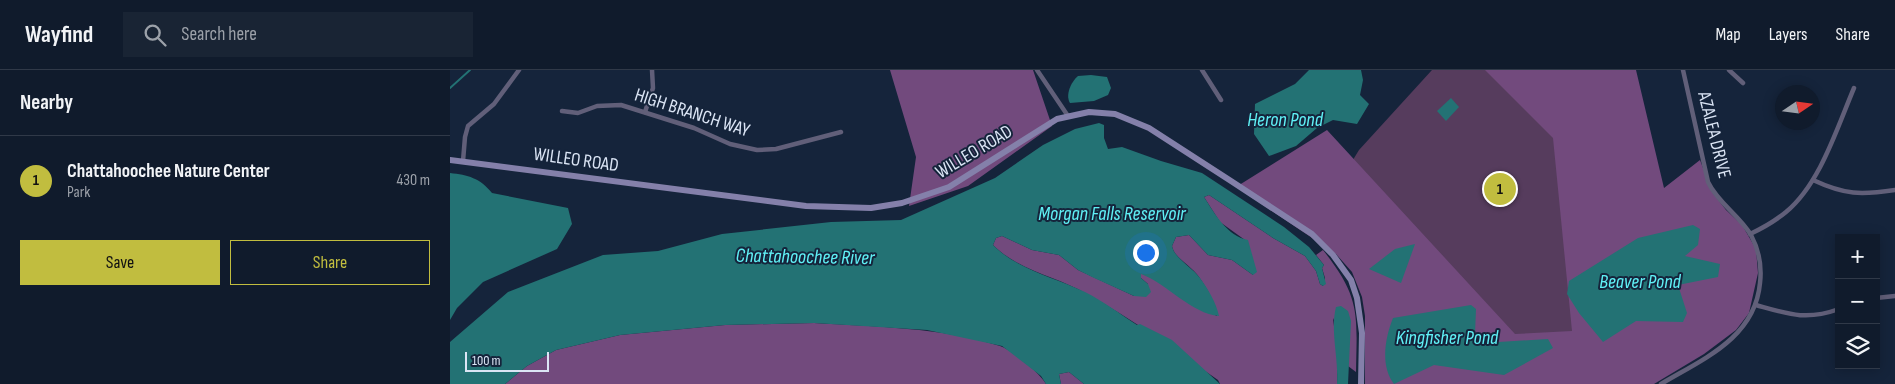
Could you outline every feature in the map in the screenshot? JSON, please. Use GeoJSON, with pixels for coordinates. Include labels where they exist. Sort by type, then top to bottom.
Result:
{"type":"FeatureCollection","features":[{"type":"Feature","properties":{"kind":"street"},"geometry":{"type":"LineString","coordinates":[[463,161],[464,137],[468,126],[494,104],[519,70]]}},
{"type":"Feature","properties":{"kind":"street"},"geometry":{"type":"LineString","coordinates":[[645,112],[652,88],[652,70]]}},
{"type":"Feature","properties":{"kind":"street"},"geometry":{"type":"LineString","coordinates":[[1037,70],[1068,116]]}},
{"type":"Feature","properties":{"kind":"street"},"geometry":{"type":"LineString","coordinates":[[1202,70],[1221,100]]}},
{"type":"Feature","properties":{"kind":"street","name":"AZALEA DRIVE"},"geometry":{"type":"LineString","coordinates":[[1661,384],[1732,340],[1745,324],[1756,305],[1760,289],[1761,266],[1757,249],[1750,234],[1716,196],[1708,182],[1683,70]]}},
{"type":"Feature","properties":{"kind":"street"},"geometry":{"type":"LineString","coordinates":[[1729,70],[1744,83]]}},
{"type":"Feature","properties":{"kind":"street"},"geometry":{"type":"LineString","coordinates":[[1750,234],[1787,212],[1801,197],[1813,180],[1854,88]]}},
{"type":"Feature","properties":{"kind":"street","name":"HIGH BRANCH WAY"},"geometry":{"type":"LineString","coordinates":[[562,111],[578,113],[597,106],[614,104],[694,128],[730,144],[757,150],[776,150],[841,132]]}},
{"type":"Feature","properties":{"kind":"street","name":"WILLEO ROAD"},"geometry":{"type":"LineString","coordinates":[[450,160],[806,206],[870,208],[902,203],[941,190],[982,168],[1051,122],[1068,116],[1107,112],[1139,123],[1312,234],[1340,264],[1356,293],[1361,325],[1360,384]]}},
{"type":"Feature","properties":{"kind":"street"},"geometry":{"type":"LineString","coordinates":[[1813,180],[1834,190],[1853,194],[1895,190]]}},
{"type":"Feature","properties":{"kind":"street"},"geometry":{"type":"LineString","coordinates":[[1880,298],[1895,296]]}},
{"type":"Feature","properties":{"kind":"street"},"geometry":{"type":"LineString","coordinates":[[1756,305],[1800,316],[1824,314],[1835,310]]}},
{"type":"Feature","properties":{"kind":"shaded area"},"geometry":{"type":"Polygon","coordinates":[[[890,70],[1033,70],[1052,126],[968,186],[909,206],[916,157],[890,70]]]}},
{"type":"Feature","properties":{"kind":"shaded area"},"geometry":{"type":"Polygon","coordinates":[[[1432,70],[1496,70],[1740,242],[1646,383],[1368,301],[1354,263],[1312,227],[1359,150],[1432,70]]]}},
{"type":"Feature","properties":{"kind":"shaded area"},"geometry":{"type":"Polygon","coordinates":[[[1485,70],[1636,70],[1664,188],[1700,160],[1712,192],[1726,210],[1742,225],[1756,249],[1758,273],[1749,313],[1736,330],[1704,354],[1654,384],[1365,384],[1365,316],[1362,297],[1352,272],[1336,254],[1236,187],[1327,130],[1515,334],[1572,331],[1553,138],[1485,70]]]}},
{"type":"Feature","properties":{"kind":"shaded area"},"geometry":{"type":"Polygon","coordinates":[[[1209,195],[1273,238],[1305,256],[1316,271],[1320,284],[1323,286],[1325,278],[1322,268],[1324,265],[1316,255],[1323,250],[1344,281],[1354,307],[1357,335],[1356,372],[1348,366],[1349,352],[1333,318],[1338,359],[1337,384],[1220,384],[1218,380],[1120,314],[1075,288],[1014,261],[993,245],[996,238],[1002,236],[1032,250],[1059,255],[1078,270],[1134,296],[1148,284],[1141,278],[1140,273],[1154,278],[1192,304],[1217,316],[1208,291],[1196,273],[1176,254],[1172,246],[1176,237],[1189,235],[1208,255],[1232,260],[1253,275],[1245,240],[1220,222],[1204,197],[1209,195]]]}},
{"type":"Feature","properties":{"kind":"shaded area"},"geometry":{"type":"Polygon","coordinates":[[[814,323],[931,331],[1000,346],[1032,368],[1046,384],[505,384],[527,366],[556,350],[620,335],[725,325],[814,323]]]}},
{"type":"Feature","properties":{"kind":"shaded area"},"geometry":{"type":"Polygon","coordinates":[[[1069,372],[1084,384],[1061,384],[1059,374],[1069,372]]]}},
{"type":"Feature","properties":{"kind":"water","name":"Heron Pond"},"geometry":{"type":"Polygon","coordinates":[[[1309,70],[1361,70],[1363,80],[1360,95],[1369,104],[1357,124],[1333,120],[1317,128],[1296,146],[1269,156],[1254,134],[1255,104],[1295,84],[1309,70]]]}},
{"type":"Feature","properties":{"kind":"water"},"geometry":{"type":"Polygon","coordinates":[[[1078,76],[1107,77],[1111,88],[1108,95],[1094,101],[1070,103],[1068,93],[1073,82],[1078,76]]]}},
{"type":"Feature","properties":{"kind":"water"},"geometry":{"type":"Polygon","coordinates":[[[1451,98],[1459,107],[1446,121],[1437,111],[1451,98]]]}},
{"type":"Feature","properties":{"kind":"water","name":"Morgan Falls Reservoir"},"geometry":{"type":"Polygon","coordinates":[[[1099,123],[1104,125],[1104,138],[1108,149],[1122,147],[1202,173],[1284,227],[1309,247],[1324,265],[1322,268],[1326,284],[1323,286],[1320,284],[1316,271],[1305,256],[1273,238],[1209,195],[1204,197],[1222,223],[1234,234],[1248,240],[1257,272],[1253,275],[1232,260],[1208,255],[1189,235],[1176,237],[1172,246],[1173,250],[1203,282],[1214,301],[1219,316],[1199,310],[1160,284],[1141,274],[1141,278],[1148,284],[1151,292],[1146,297],[1134,296],[1092,277],[1078,270],[1059,255],[1032,250],[1002,236],[996,238],[993,245],[1003,254],[1025,267],[1085,292],[1137,325],[1140,324],[1172,340],[1220,384],[1084,384],[1069,372],[1059,374],[1061,384],[1046,384],[1041,376],[1002,346],[927,330],[814,323],[725,325],[620,335],[556,350],[527,366],[505,384],[450,384],[450,342],[508,292],[603,255],[658,251],[722,234],[831,222],[901,220],[995,178],[1043,145],[1075,129],[1099,123]]]}},
{"type":"Feature","properties":{"kind":"water"},"geometry":{"type":"Polygon","coordinates":[[[450,173],[473,178],[492,193],[568,208],[572,224],[557,249],[483,282],[457,308],[450,320],[450,173]]]}},
{"type":"Feature","properties":{"kind":"water","name":"Beaver Pond"},"geometry":{"type":"Polygon","coordinates":[[[1693,225],[1700,229],[1698,245],[1685,256],[1720,264],[1718,277],[1678,285],[1687,313],[1683,322],[1636,321],[1603,342],[1579,313],[1567,294],[1569,281],[1638,238],[1693,225]]]}},
{"type":"Feature","properties":{"kind":"water"},"geometry":{"type":"Polygon","coordinates":[[[1415,244],[1401,283],[1369,269],[1395,249],[1415,244]]]}},
{"type":"Feature","properties":{"kind":"water","name":"Kingfisher Pond"},"geometry":{"type":"Polygon","coordinates":[[[1471,305],[1476,309],[1475,334],[1483,343],[1548,339],[1553,348],[1504,375],[1434,365],[1394,384],[1385,360],[1386,343],[1393,318],[1471,305]]]}},
{"type":"Feature","properties":{"kind":"water"},"geometry":{"type":"Polygon","coordinates":[[[1341,306],[1348,311],[1351,321],[1348,384],[1337,384],[1334,316],[1336,307],[1341,306]]]}},
{"type":"Feature","properties":{"kind":"waterway"},"geometry":{"type":"LineString","coordinates":[[450,88],[470,70]]}},
{"type":"Feature","properties":{"kind":"place","name":"Chattahoochee Nature Center"},"geometry":{"type":"Point","coordinates":[1500,189]}},
{"type":"Feature","properties":{"kind":"water label","name":"Chattahoochee River"},"geometry":{"type":"Point","coordinates":[805,257]}}]}
